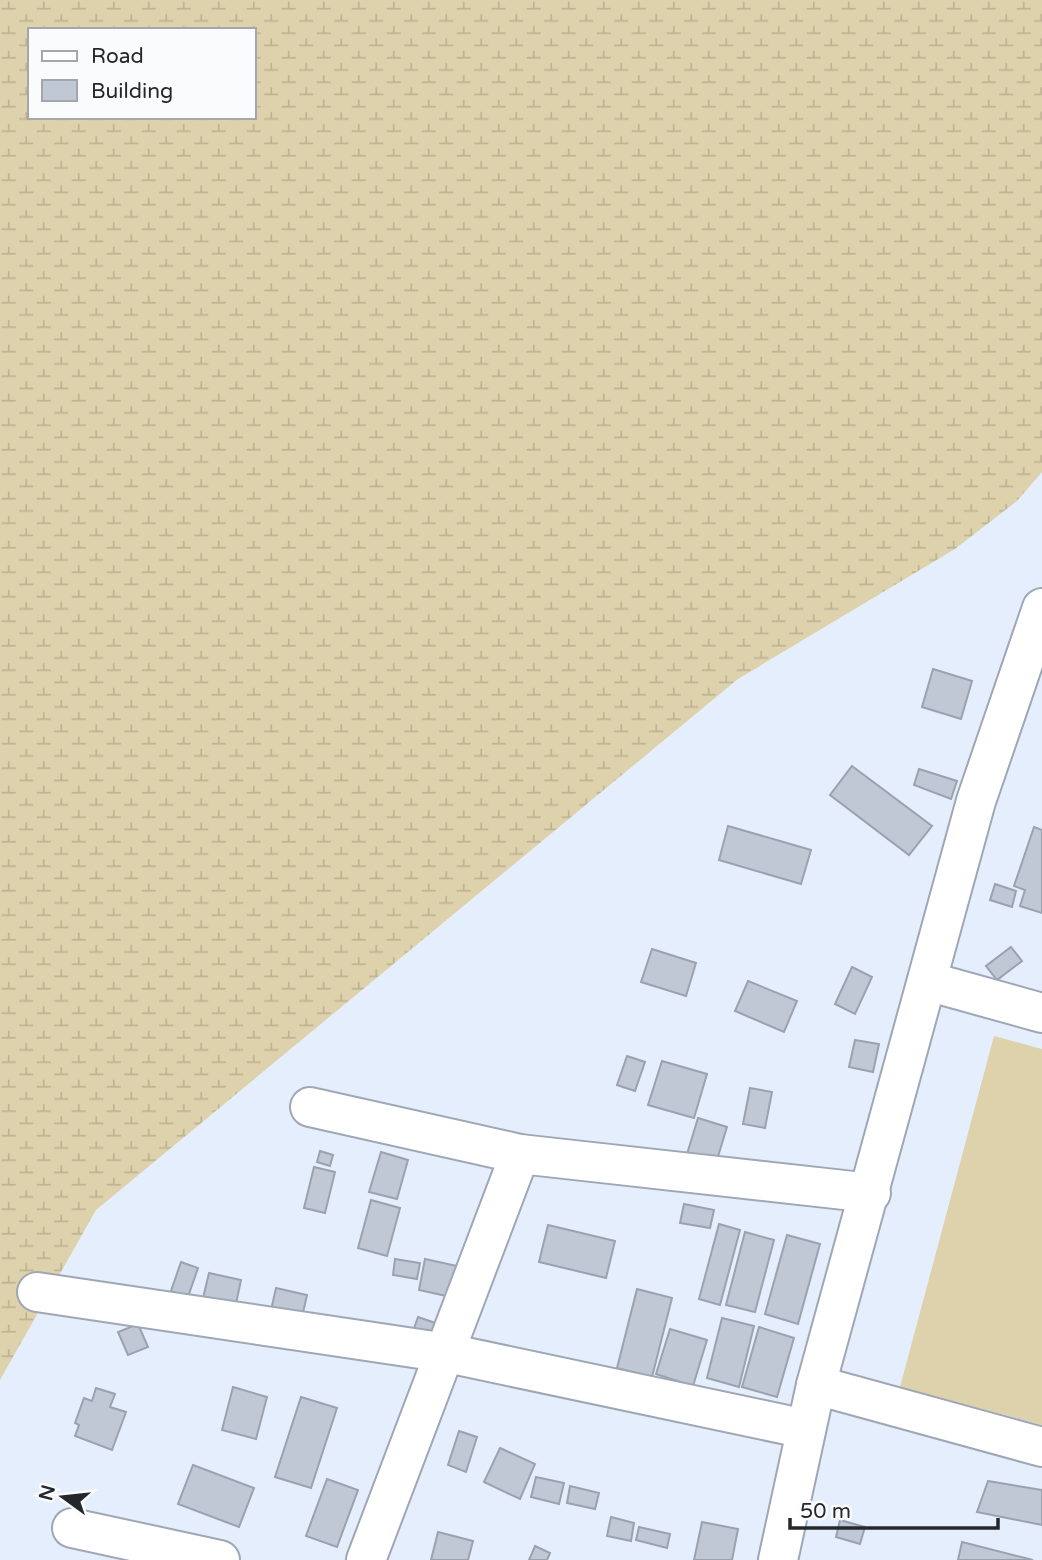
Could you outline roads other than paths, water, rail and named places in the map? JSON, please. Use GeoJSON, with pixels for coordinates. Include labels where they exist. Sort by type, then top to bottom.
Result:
{"type":"FeatureCollection","features":[{"type":"Feature","properties":{"kind":"street"},"geometry":{"type":"LineString","coordinates":[[778,1560],[816,1385],[871,1194],[975,801],[1042,608]]}},
{"type":"Feature","properties":{"kind":"street"},"geometry":{"type":"LineString","coordinates":[[927,981],[1040,1010]]}},
{"type":"Feature","properties":{"kind":"street"},"geometry":{"type":"LineString","coordinates":[[310,1107],[520,1154],[871,1194]]}},
{"type":"Feature","properties":{"kind":"street"},"geometry":{"type":"LineString","coordinates":[[366,1560],[447,1353],[520,1154]]}},
{"type":"Feature","properties":{"kind":"street"},"geometry":{"type":"LineString","coordinates":[[37,1292],[447,1353],[806,1429]]}},
{"type":"Feature","properties":{"kind":"street"},"geometry":{"type":"LineString","coordinates":[[816,1385],[1042,1447]]}},
{"type":"Feature","properties":{"kind":"street"},"geometry":{"type":"LineString","coordinates":[[72,1528],[220,1560]]}}]}
